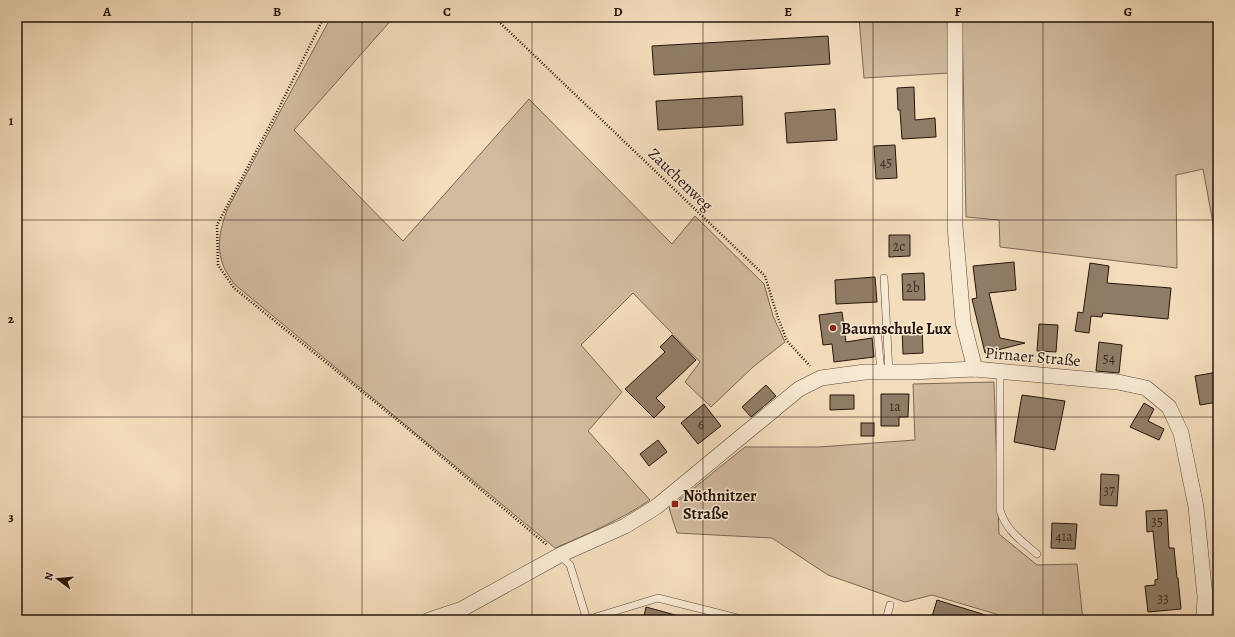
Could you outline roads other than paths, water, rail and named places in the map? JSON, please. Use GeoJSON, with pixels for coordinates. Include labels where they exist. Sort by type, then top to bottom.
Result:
{"type":"FeatureCollection","features":[{"type":"Feature","properties":{"kind":"street","name":"Pirnaer Straße"},"geometry":{"type":"LineString","coordinates":[[956,17],[955,226],[963,322],[975,369],[1000,370],[1118,382],[1146,388],[1169,407],[1181,433],[1196,507],[1205,596],[1204,620]]}},
{"type":"Feature","properties":{"kind":"street"},"geometry":{"type":"LineString","coordinates":[[429,620],[462,610],[560,555],[625,526],[656,506],[799,388],[820,378],[865,372],[975,369]]}},
{"type":"Feature","properties":{"kind":"street"},"geometry":{"type":"LineString","coordinates":[[1205,596],[1218,585]]}},
{"type":"Feature","properties":{"kind":"lane"},"geometry":{"type":"LineString","coordinates":[[884,278],[885,372]]}},
{"type":"Feature","properties":{"kind":"lane"},"geometry":{"type":"LineString","coordinates":[[877,329],[885,372]]}},
{"type":"Feature","properties":{"kind":"lane"},"geometry":{"type":"LineString","coordinates":[[1000,370],[1000,510],[1003,521],[1010,530],[1037,554]]}},
{"type":"Feature","properties":{"kind":"lane"},"geometry":{"type":"LineString","coordinates":[[560,555],[570,565],[586,620],[658,598],[745,620]]}},
{"type":"Feature","properties":{"kind":"lane"},"geometry":{"type":"LineString","coordinates":[[886,620],[890,605]]}},
{"type":"Feature","properties":{"kind":"place","name":"Baumschule Lux"},"geometry":{"type":"Point","coordinates":[833,328]}},
{"type":"Feature","properties":{"kind":"place","name":"Nöthnitzer Straße"},"geometry":{"type":"Point","coordinates":[675,504]}}]}
